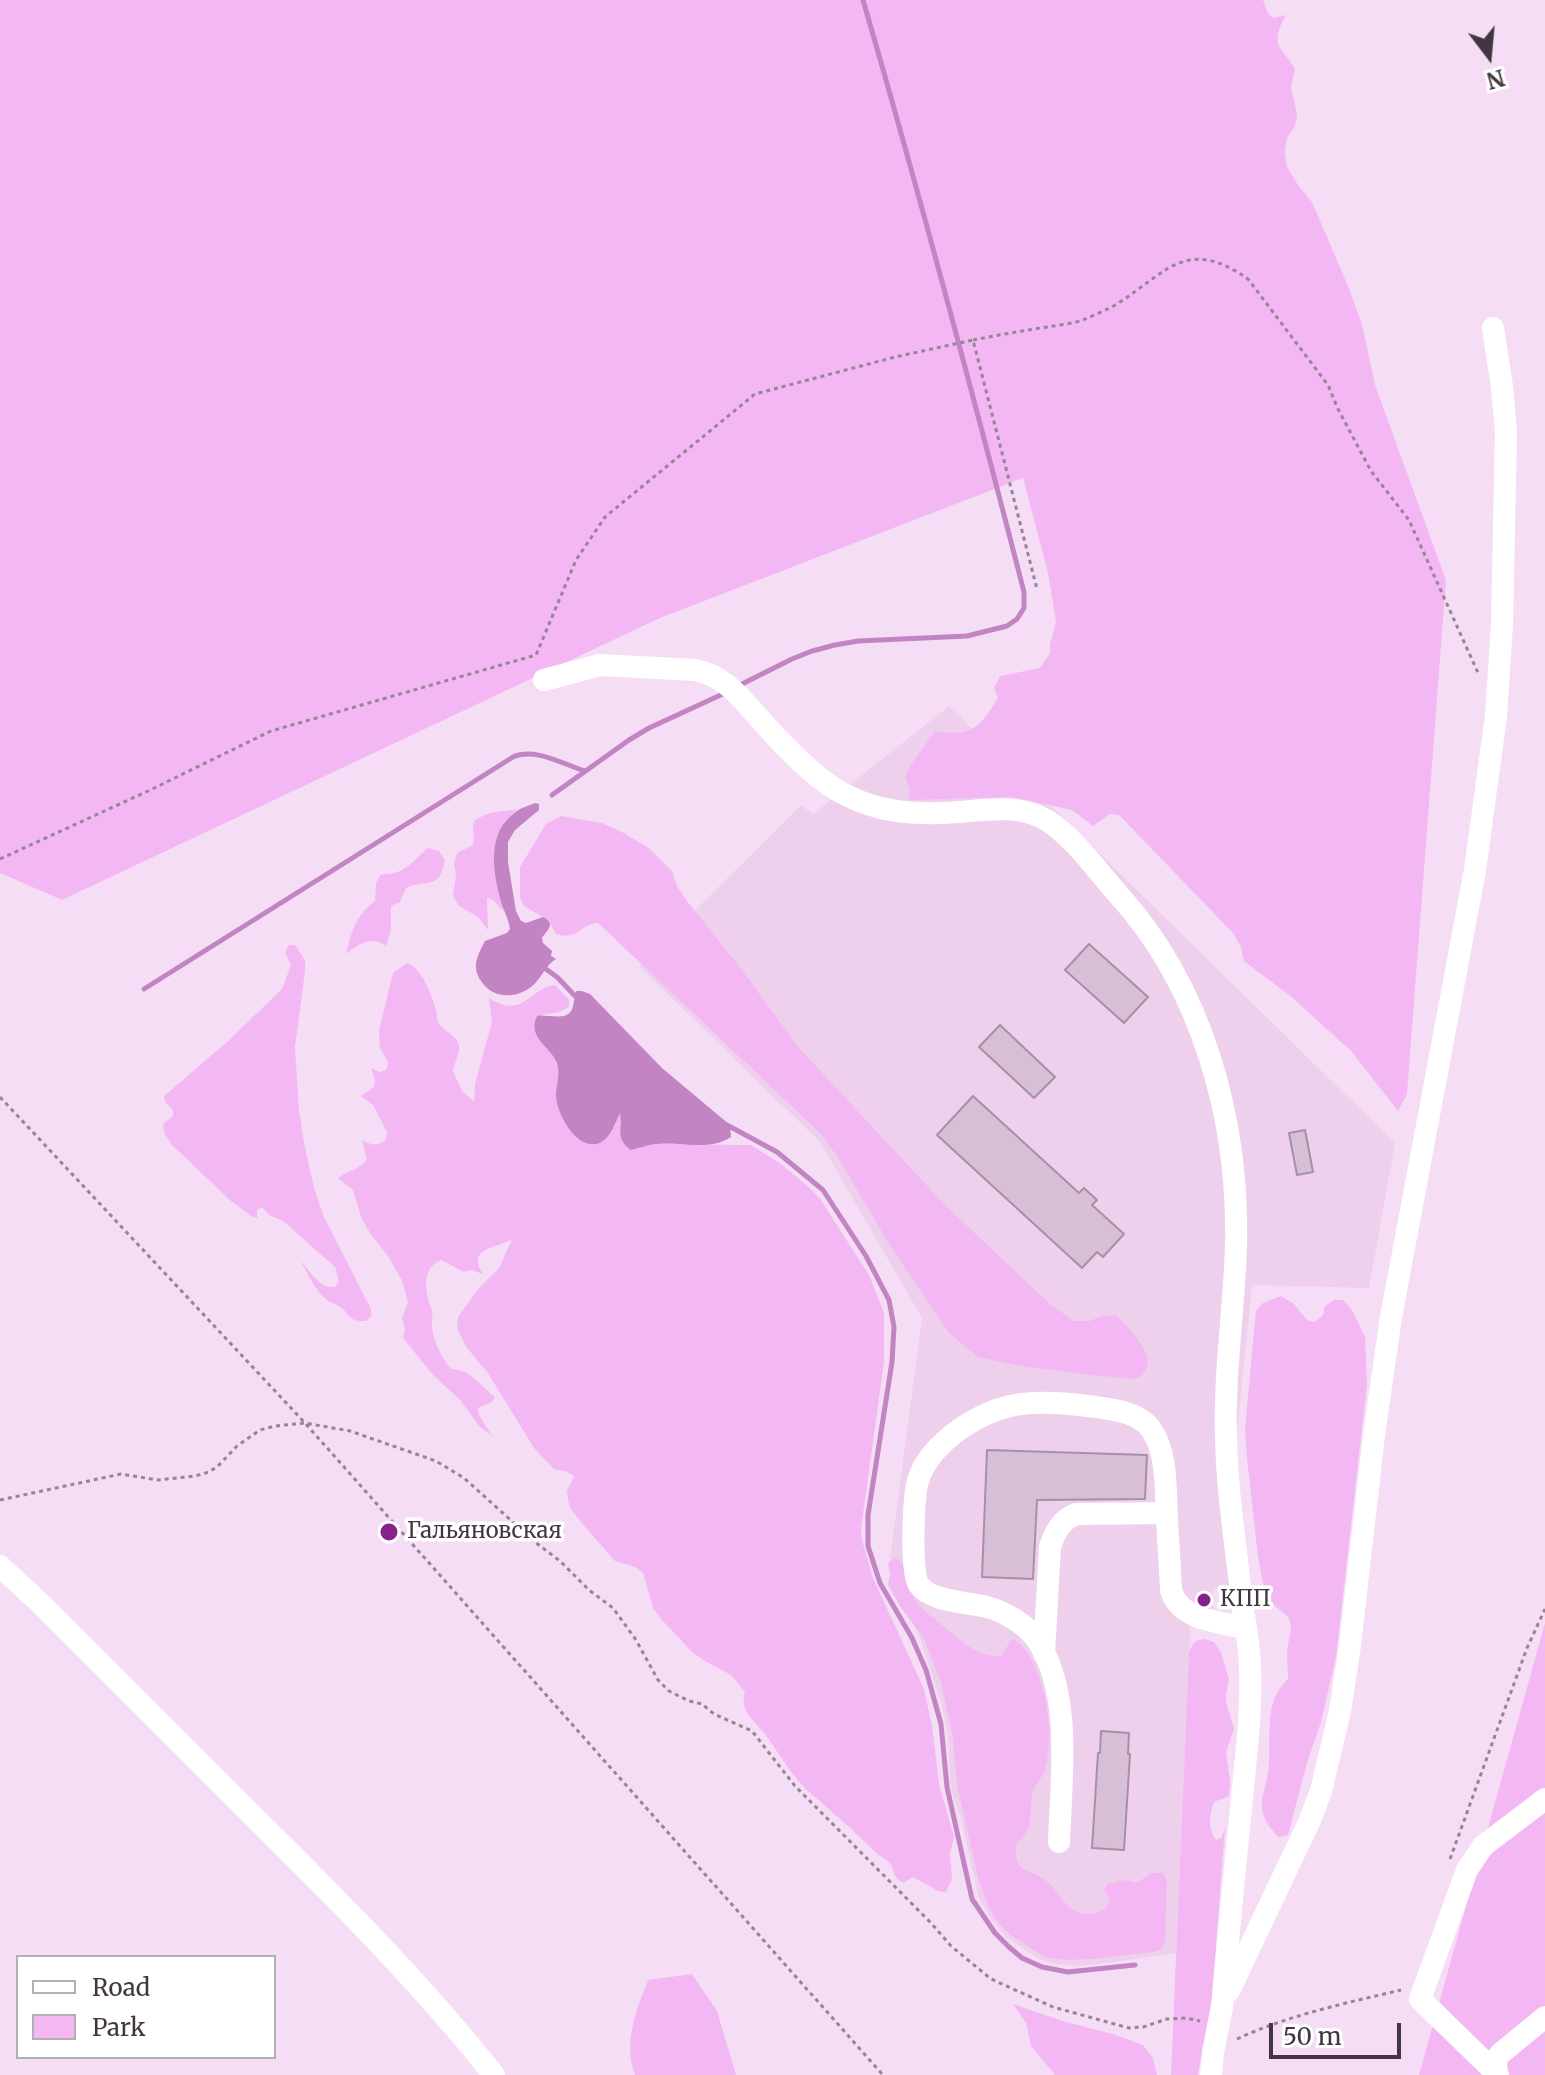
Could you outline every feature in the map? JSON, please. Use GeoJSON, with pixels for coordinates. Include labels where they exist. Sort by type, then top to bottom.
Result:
{"type":"FeatureCollection","features":[{"type":"Feature","properties":{"kind":"lane"},"geometry":{"type":"LineString","coordinates":[[1222,2007],[1310,1820],[1325,1778],[1340,1711],[1391,1317],[1475,870],[1496,716],[1502,624],[1506,431],[1493,328]]}},
{"type":"Feature","properties":{"kind":"lane"},"geometry":{"type":"LineString","coordinates":[[544,680],[600,665],[706,672],[724,681],[822,780],[860,802],[884,810],[944,813],[1015,809],[1045,819],[1059,830],[1130,907],[1163,956],[1192,1011],[1215,1077],[1231,1142],[1236,1248],[1225,1405],[1226,1449],[1229,1498],[1250,1665],[1249,1723],[1222,2007],[1211,2075]]}},
{"type":"Feature","properties":{"kind":"lane"},"geometry":{"type":"LineString","coordinates":[[1059,1842],[1062,1724],[1059,1698],[1037,1640],[1017,1621],[989,1608],[926,1592],[918,1584],[913,1571],[916,1489],[931,1455],[963,1427],[1001,1407],[1056,1402],[1120,1411],[1136,1417],[1148,1425],[1161,1448],[1174,1601],[1203,1619],[1246,1628]]}},
{"type":"Feature","properties":{"kind":"lane"},"geometry":{"type":"LineString","coordinates":[[1044,1654],[1050,1547],[1061,1524],[1076,1514],[1166,1513]]}},
{"type":"Feature","properties":{"kind":"lane"},"geometry":{"type":"LineString","coordinates":[[0,1566],[322,1884],[494,2075]]}},
{"type":"Feature","properties":{"kind":"lane"},"geometry":{"type":"LineString","coordinates":[[1498,2074],[1420,1999],[1467,1870],[1483,1846],[1545,1799]]}},
{"type":"Feature","properties":{"kind":"lane"},"geometry":{"type":"LineString","coordinates":[[1498,2074],[1496,2060],[1500,2054],[1545,2017]]}},
{"type":"Feature","properties":{"kind":"path"},"geometry":{"type":"LineString","coordinates":[[0,859],[271,731],[536,655],[576,560],[605,517],[755,394],[895,357],[1079,321],[1115,305],[1178,263],[1195,259],[1213,260],[1248,279],[1328,385],[1371,471],[1409,520],[1478,674]]}},
{"type":"Feature","properties":{"kind":"path"},"geometry":{"type":"LineString","coordinates":[[973,340],[1037,589]]}},
{"type":"Feature","properties":{"kind":"path"},"geometry":{"type":"LineString","coordinates":[[0,1097],[305,1423],[883,2075]]}},
{"type":"Feature","properties":{"kind":"path"},"geometry":{"type":"LineString","coordinates":[[0,1500],[121,1474],[158,1480],[195,1476],[218,1466],[237,1446],[260,1430],[305,1423],[350,1431],[436,1461],[464,1478],[613,1608],[636,1640],[658,1680],[669,1691],[702,1704],[714,1714],[752,1731],[795,1786],[951,1946],[991,1979],[1053,2007],[1108,2024],[1129,2028],[1167,2019],[1199,2020],[1229,2042],[1300,2015],[1401,1990]]}},
{"type":"Feature","properties":{"kind":"path"},"geometry":{"type":"LineString","coordinates":[[1450,1859],[1527,1648],[1545,1609]]}},
{"type":"Feature","properties":{"kind":"shaded area"},"geometry":{"type":"Polygon","coordinates":[[[949,706],[1395,1143],[1369,1288],[1252,1285],[1236,1440],[1240,1503],[1253,1592],[1213,1588],[1213,1609],[1191,1609],[1176,1953],[1078,1966],[1055,1964],[1039,1959],[1007,1938],[979,1898],[960,1815],[951,1790],[948,1736],[942,1705],[919,1635],[904,1607],[890,1559],[922,1318],[820,1142],[639,966],[801,805],[813,814],[949,706]]]}},
{"type":"Feature","properties":{"kind":"shaded area"},"geometry":{"type":"Polygon","coordinates":[[[539,804],[539,810],[515,830],[508,842],[508,862],[516,911],[521,921],[526,923],[543,917],[549,922],[550,927],[542,938],[552,951],[551,956],[556,959],[525,991],[511,995],[498,994],[486,987],[476,970],[485,941],[510,929],[494,867],[496,842],[507,820],[521,808],[539,804]]]}},
{"type":"Feature","properties":{"kind":"shaded area"},"geometry":{"type":"Polygon","coordinates":[[[576,991],[590,994],[662,1068],[730,1125],[731,1137],[713,1144],[665,1143],[631,1150],[621,1137],[620,1113],[604,1140],[593,1144],[580,1140],[562,1116],[556,1096],[557,1064],[535,1029],[537,1016],[568,1014],[573,1007],[576,991]]]}},
{"type":"Feature","properties":{"kind":"green space"},"geometry":{"type":"Polygon","coordinates":[[[0,0],[1263,0],[1268,14],[1274,18],[1286,15],[1277,39],[1295,69],[1291,87],[1297,115],[1295,126],[1287,138],[1287,167],[1312,202],[1348,286],[1362,324],[1375,385],[1446,580],[1407,1094],[1398,1111],[1351,1051],[1289,995],[1244,961],[1233,933],[1119,815],[1110,814],[1093,826],[1072,810],[1012,797],[908,800],[910,790],[905,777],[935,731],[958,733],[973,728],[998,698],[994,688],[1000,676],[1040,668],[1050,653],[1056,622],[1048,573],[1023,478],[660,618],[62,900],[0,873],[0,0]]]}},
{"type":"Feature","properties":{"kind":"green space"},"geometry":{"type":"Polygon","coordinates":[[[517,810],[505,821],[494,860],[504,912],[487,898],[488,930],[478,917],[459,906],[453,896],[454,863],[457,853],[473,845],[474,821],[489,813],[517,810]]]}},
{"type":"Feature","properties":{"kind":"green space"},"geometry":{"type":"Polygon","coordinates":[[[561,816],[602,823],[649,848],[672,871],[687,901],[799,1048],[946,1206],[1050,1304],[1074,1321],[1115,1315],[1145,1351],[1148,1364],[1142,1376],[1132,1379],[1093,1375],[1026,1367],[978,1357],[949,1333],[819,1132],[598,923],[563,936],[556,934],[548,920],[524,906],[520,897],[520,867],[546,824],[561,816]]]}},
{"type":"Feature","properties":{"kind":"green space"},"geometry":{"type":"Polygon","coordinates":[[[428,848],[439,851],[445,860],[442,870],[431,882],[406,888],[400,902],[391,906],[391,930],[386,946],[370,941],[346,954],[355,924],[375,901],[376,883],[381,874],[402,870],[428,848]]]}},
{"type":"Feature","properties":{"kind":"green space"},"geometry":{"type":"Polygon","coordinates":[[[289,945],[295,945],[305,960],[295,1047],[304,1143],[324,1217],[371,1309],[371,1316],[366,1321],[352,1319],[339,1306],[327,1300],[315,1287],[301,1261],[315,1278],[329,1287],[335,1287],[339,1282],[335,1267],[283,1221],[269,1215],[262,1207],[257,1210],[257,1218],[231,1201],[173,1146],[164,1131],[163,1124],[173,1116],[173,1110],[165,1102],[164,1096],[282,989],[291,965],[285,952],[289,945]]]}},
{"type":"Feature","properties":{"kind":"green space"},"geometry":{"type":"Polygon","coordinates":[[[407,963],[417,970],[426,983],[438,1022],[458,1042],[459,1052],[453,1071],[462,1091],[474,1102],[475,1084],[492,1022],[489,998],[501,1004],[518,1005],[555,985],[569,1000],[569,1007],[537,1016],[536,1034],[554,1057],[559,1070],[614,1128],[621,1111],[620,1133],[626,1145],[631,1149],[655,1144],[751,1145],[781,1164],[821,1200],[869,1275],[884,1313],[884,1362],[862,1540],[873,1578],[924,1689],[939,1784],[954,1837],[950,1853],[952,1879],[946,1892],[938,1891],[913,1877],[903,1883],[895,1876],[890,1863],[806,1789],[749,1715],[744,1704],[745,1692],[731,1675],[693,1653],[653,1608],[643,1573],[615,1561],[570,1508],[567,1491],[574,1476],[554,1469],[534,1448],[457,1328],[458,1317],[479,1288],[499,1268],[512,1239],[480,1254],[478,1259],[483,1274],[471,1270],[464,1272],[441,1260],[431,1267],[426,1281],[434,1335],[444,1359],[451,1369],[470,1375],[495,1397],[492,1402],[478,1408],[492,1436],[480,1427],[460,1400],[433,1375],[403,1338],[405,1329],[402,1318],[408,1302],[402,1281],[361,1217],[353,1190],[338,1178],[367,1160],[362,1140],[379,1144],[386,1140],[387,1132],[373,1105],[361,1096],[374,1087],[371,1068],[380,1072],[387,1069],[388,1062],[380,1048],[379,1031],[393,973],[407,963]]]}},
{"type":"Feature","properties":{"kind":"green space"},"geometry":{"type":"Polygon","coordinates":[[[1281,1296],[1293,1303],[1307,1320],[1315,1322],[1323,1315],[1325,1306],[1334,1300],[1343,1300],[1352,1310],[1365,1337],[1367,1385],[1336,1657],[1321,1722],[1288,1835],[1278,1837],[1265,1819],[1262,1800],[1268,1773],[1271,1711],[1274,1699],[1288,1679],[1287,1651],[1291,1627],[1289,1618],[1273,1604],[1264,1588],[1245,1429],[1256,1310],[1263,1303],[1281,1296]]]}},
{"type":"Feature","properties":{"kind":"green space"},"geometry":{"type":"Polygon","coordinates":[[[895,1558],[903,1563],[911,1590],[927,1613],[984,1654],[1002,1656],[1014,1639],[1025,1649],[1041,1681],[1048,1720],[1048,1757],[1032,1794],[1029,1826],[1016,1845],[1020,1866],[1051,1885],[1069,1907],[1090,1914],[1104,1909],[1110,1901],[1104,1890],[1108,1884],[1125,1880],[1137,1883],[1151,1873],[1163,1873],[1167,1882],[1162,1949],[1065,1960],[1045,1957],[1000,1925],[978,1878],[957,1785],[953,1738],[941,1682],[924,1639],[888,1585],[888,1563],[895,1558]]]}},
{"type":"Feature","properties":{"kind":"green space"},"geometry":{"type":"Polygon","coordinates":[[[1545,1623],[1545,2075],[1419,2075],[1545,1623]]]}},
{"type":"Feature","properties":{"kind":"green space"},"geometry":{"type":"Polygon","coordinates":[[[1204,1639],[1214,1642],[1221,1652],[1229,1679],[1226,1702],[1234,1729],[1226,1752],[1229,1796],[1214,1802],[1210,1816],[1216,1840],[1222,1837],[1225,1827],[1212,1999],[1198,2075],[1171,2075],[1189,1651],[1195,1641],[1204,1639]]]}},
{"type":"Feature","properties":{"kind":"green space"},"geometry":{"type":"Polygon","coordinates":[[[692,1974],[717,2011],[736,2075],[635,2075],[631,2039],[635,2015],[648,1980],[692,1974]]]}},
{"type":"Feature","properties":{"kind":"green space"},"geometry":{"type":"Polygon","coordinates":[[[1013,2004],[1143,2045],[1153,2058],[1157,2075],[1055,2075],[1031,2046],[1026,2023],[1013,2004]]]}},
{"type":"Feature","properties":{"kind":"building"},"geometry":{"type":"Polygon","coordinates":[[[1089,944],[1148,997],[1124,1023],[1065,970],[1089,944]]]}},
{"type":"Feature","properties":{"kind":"building"},"geometry":{"type":"Polygon","coordinates":[[[1000,1025],[1055,1077],[1034,1098],[979,1047],[1000,1025]]]}},
{"type":"Feature","properties":{"kind":"building"},"geometry":{"type":"Polygon","coordinates":[[[973,1096],[1079,1193],[1084,1188],[1097,1200],[1092,1205],[1124,1234],[1103,1257],[1097,1252],[1082,1268],[937,1135],[973,1096]]]}},
{"type":"Feature","properties":{"kind":"building"},"geometry":{"type":"Polygon","coordinates":[[[1305,1130],[1313,1172],[1297,1175],[1289,1133],[1305,1130]]]}},
{"type":"Feature","properties":{"kind":"building"},"geometry":{"type":"Polygon","coordinates":[[[987,1450],[1147,1455],[1145,1499],[1037,1500],[1033,1579],[982,1577],[987,1450]]]}},
{"type":"Feature","properties":{"kind":"building"},"geometry":{"type":"Polygon","coordinates":[[[1101,1731],[1129,1733],[1124,1850],[1092,1848],[1101,1731]]]}},
{"type":"Feature","properties":{"kind":"waterway"},"geometry":{"type":"LineString","coordinates":[[740,685],[812,651],[858,641],[967,636],[1007,626],[1017,619],[1024,608],[1024,592],[926,221],[863,0]]}},
{"type":"Feature","properties":{"kind":"waterway"},"geometry":{"type":"LineString","coordinates":[[552,795],[649,728],[725,693]]}},
{"type":"Feature","properties":{"kind":"waterway"},"geometry":{"type":"LineString","coordinates":[[144,989],[513,757],[539,755],[585,771]]}},
{"type":"Feature","properties":{"kind":"waterway"},"geometry":{"type":"LineString","coordinates":[[543,967],[577,998]]}},
{"type":"Feature","properties":{"kind":"waterway"},"geometry":{"type":"LineString","coordinates":[[727,1125],[777,1152],[823,1190],[866,1256],[889,1300],[894,1327],[892,1362],[868,1515],[868,1546],[880,1583],[912,1638],[926,1670],[941,1724],[947,1787],[972,1899],[995,1933],[1009,1947],[1022,1958],[1042,1967],[1068,1972],[1135,1965]]}},
{"type":"Feature","properties":{"kind":"place","name":"Гальяновская"},"geometry":{"type":"Point","coordinates":[389,1532]}},
{"type":"Feature","properties":{"kind":"place","name":"КПП"},"geometry":{"type":"Point","coordinates":[1204,1600]}}]}
